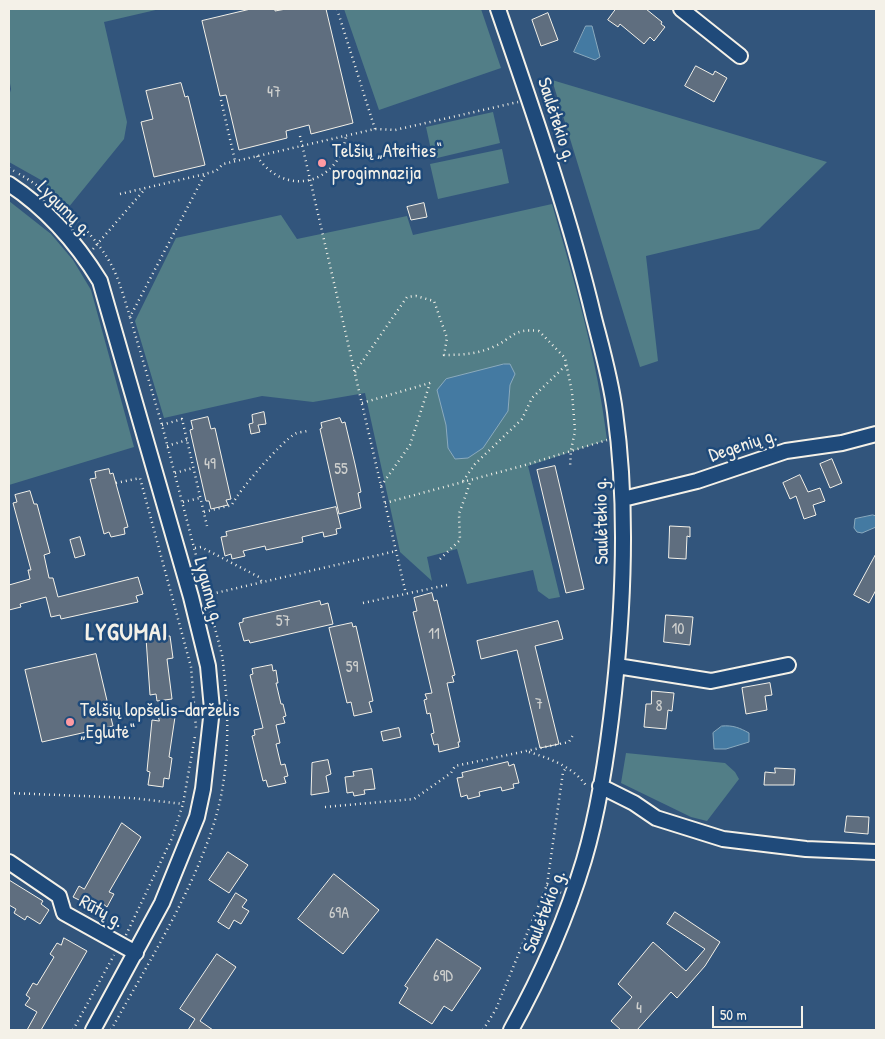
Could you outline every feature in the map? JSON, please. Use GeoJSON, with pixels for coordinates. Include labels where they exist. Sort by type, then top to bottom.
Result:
{"type":"FeatureCollection","features":[{"type":"Feature","properties":{"kind":"street","name":"Saulėtekio g."},"geometry":{"type":"LineString","coordinates":[[498,9],[561,196],[588,294],[615,410],[623,500],[622,586],[617,666],[608,747],[597,807],[584,861],[548,960],[511,1030]]}},
{"type":"Feature","properties":{"kind":"street"},"geometry":{"type":"LineString","coordinates":[[681,9],[740,56]]}},
{"type":"Feature","properties":{"kind":"street","name":"Lygumų g."},"geometry":{"type":"LineString","coordinates":[[9,184],[34,202],[85,257],[100,281],[191,597],[208,666],[212,709],[204,780],[197,817],[162,903],[93,1030]]}},
{"type":"Feature","properties":{"kind":"street","name":"Degenių g."},"geometry":{"type":"LineString","coordinates":[[623,500],[697,481],[786,451],[842,443],[876,434]]}},
{"type":"Feature","properties":{"kind":"street"},"geometry":{"type":"LineString","coordinates":[[617,666],[711,681],[788,665]]}},
{"type":"Feature","properties":{"kind":"street"},"geometry":{"type":"LineString","coordinates":[[600,786],[656,818],[724,839],[806,848],[876,852]]}},
{"type":"Feature","properties":{"kind":"street","name":"Rūtų g."},"geometry":{"type":"LineString","coordinates":[[9,862],[59,896],[64,913],[136,953]]}},
{"type":"Feature","properties":{"kind":"path"},"geometry":{"type":"LineString","coordinates":[[337,9],[375,129]]}},
{"type":"Feature","properties":{"kind":"path"},"geometry":{"type":"LineString","coordinates":[[221,100],[235,162]]}},
{"type":"Feature","properties":{"kind":"path"},"geometry":{"type":"LineString","coordinates":[[120,194],[205,174],[216,171],[223,164],[302,145],[375,129],[396,130],[530,100]]}},
{"type":"Feature","properties":{"kind":"path"},"geometry":{"type":"LineString","coordinates":[[300,136],[406,594]]}},
{"type":"Feature","properties":{"kind":"path"},"geometry":{"type":"LineString","coordinates":[[257,156],[264,166],[278,176],[294,181],[310,180],[330,170],[344,150],[346,136]]}},
{"type":"Feature","properties":{"kind":"path"},"geometry":{"type":"LineString","coordinates":[[9,168],[41,186],[97,245],[108,259],[120,284],[183,502],[222,655],[226,688],[227,748],[220,799],[208,837],[180,903],[111,1030]]}},
{"type":"Feature","properties":{"kind":"path"},"geometry":{"type":"LineString","coordinates":[[130,317],[205,174]]}},
{"type":"Feature","properties":{"kind":"path"},"geometry":{"type":"LineString","coordinates":[[85,257],[146,188]]}},
{"type":"Feature","properties":{"kind":"path"},"geometry":{"type":"LineString","coordinates":[[355,372],[407,298],[416,296],[434,300],[447,338],[444,356],[472,354],[496,346],[512,334],[526,330],[539,331],[565,358],[572,392],[575,431],[570,467]]}},
{"type":"Feature","properties":{"kind":"path"},"geometry":{"type":"LineString","coordinates":[[462,483],[475,464],[522,419],[532,398],[566,365]]}},
{"type":"Feature","properties":{"kind":"path"},"geometry":{"type":"LineString","coordinates":[[362,403],[430,383],[410,445],[381,486]]}},
{"type":"Feature","properties":{"kind":"path"},"geometry":{"type":"LineString","coordinates":[[162,425],[182,419],[207,526]]}},
{"type":"Feature","properties":{"kind":"path"},"geometry":{"type":"LineString","coordinates":[[204,512],[232,505],[242,489],[283,445],[295,434],[307,431]]}},
{"type":"Feature","properties":{"kind":"path"},"geometry":{"type":"LineString","coordinates":[[385,503],[462,483],[617,438]]}},
{"type":"Feature","properties":{"kind":"path"},"geometry":{"type":"LineString","coordinates":[[168,446],[187,440]]}},
{"type":"Feature","properties":{"kind":"path"},"geometry":{"type":"LineString","coordinates":[[175,473],[193,468]]}},
{"type":"Feature","properties":{"kind":"path"},"geometry":{"type":"LineString","coordinates":[[73,1030],[120,944],[168,849],[183,804],[196,728],[191,667],[140,478],[116,483]]}},
{"type":"Feature","properties":{"kind":"path"},"geometry":{"type":"LineString","coordinates":[[440,559],[460,540],[459,514],[471,480]]}},
{"type":"Feature","properties":{"kind":"path"},"geometry":{"type":"LineString","coordinates":[[183,502],[200,498]]}},
{"type":"Feature","properties":{"kind":"path"},"geometry":{"type":"LineString","coordinates":[[195,548],[201,546],[259,577],[262,582]]}},
{"type":"Feature","properties":{"kind":"path"},"geometry":{"type":"LineString","coordinates":[[207,595],[396,550]]}},
{"type":"Feature","properties":{"kind":"path"},"geometry":{"type":"LineString","coordinates":[[362,604],[447,585]]}},
{"type":"Feature","properties":{"kind":"path"},"geometry":{"type":"LineString","coordinates":[[325,806],[414,798],[451,773],[456,766],[569,742],[573,735]]}},
{"type":"Feature","properties":{"kind":"path"},"geometry":{"type":"LineString","coordinates":[[527,751],[553,760],[566,768],[586,785],[597,807]]}},
{"type":"Feature","properties":{"kind":"path"},"geometry":{"type":"LineString","coordinates":[[483,1030],[496,1009],[547,885],[563,772],[566,768]]}},
{"type":"Feature","properties":{"kind":"path"},"geometry":{"type":"LineString","coordinates":[[9,793],[132,798],[183,804]]}},
{"type":"Feature","properties":{"kind":"green space"},"geometry":{"type":"Polygon","coordinates":[[[9,9],[160,9],[104,22],[127,122],[124,139],[68,208],[41,180],[9,162],[9,96],[11,89],[9,78],[9,9]]]}},
{"type":"Feature","properties":{"kind":"green space"},"geometry":{"type":"Polygon","coordinates":[[[344,9],[481,9],[501,68],[379,110],[344,9]]]}},
{"type":"Feature","properties":{"kind":"green space"},"geometry":{"type":"Polygon","coordinates":[[[552,80],[827,162],[759,229],[646,256],[658,361],[640,367],[552,80]]]}},
{"type":"Feature","properties":{"kind":"green space"},"geometry":{"type":"Polygon","coordinates":[[[493,112],[500,143],[433,159],[426,127],[493,112]]]}},
{"type":"Feature","properties":{"kind":"green space"},"geometry":{"type":"Polygon","coordinates":[[[502,149],[509,183],[438,199],[430,164],[502,149]]]}},
{"type":"Feature","properties":{"kind":"green space"},"geometry":{"type":"Polygon","coordinates":[[[9,201],[51,234],[73,260],[91,290],[134,447],[9,485],[9,201]]]}},
{"type":"Feature","properties":{"kind":"green space"},"geometry":{"type":"Polygon","coordinates":[[[552,204],[591,350],[607,440],[528,466],[560,597],[549,599],[538,591],[533,570],[467,584],[457,549],[427,557],[432,581],[400,552],[365,393],[313,402],[262,396],[164,418],[135,321],[176,238],[281,215],[297,239],[407,216],[413,235],[552,204]]]}},
{"type":"Feature","properties":{"kind":"green space"},"geometry":{"type":"Polygon","coordinates":[[[626,753],[725,763],[735,772],[739,779],[707,821],[691,817],[621,783],[626,753]]]}},
{"type":"Feature","properties":{"kind":"water"},"geometry":{"type":"Polygon","coordinates":[[[586,26],[592,26],[600,57],[595,60],[574,52],[586,26]]]}},
{"type":"Feature","properties":{"kind":"water"},"geometry":{"type":"Polygon","coordinates":[[[510,364],[515,374],[510,385],[508,411],[483,448],[468,458],[455,459],[448,448],[446,425],[437,390],[446,379],[510,364]]]}},
{"type":"Feature","properties":{"kind":"water"},"geometry":{"type":"Polygon","coordinates":[[[876,516],[876,527],[862,533],[857,532],[854,528],[855,519],[876,516]]]}},
{"type":"Feature","properties":{"kind":"water"},"geometry":{"type":"Polygon","coordinates":[[[722,726],[736,727],[749,733],[749,742],[726,749],[714,749],[713,733],[722,726]]]}},
{"type":"Feature","properties":{"kind":"building"},"geometry":{"type":"Polygon","coordinates":[[[251,9],[275,9],[275,11],[286,9],[326,9],[353,123],[311,134],[309,125],[286,131],[287,138],[239,150],[226,95],[220,96],[202,21],[251,9]]]}},
{"type":"Feature","properties":{"kind":"building"},"geometry":{"type":"Polygon","coordinates":[[[616,9],[646,9],[662,22],[661,24],[665,27],[654,41],[650,37],[644,44],[620,24],[618,27],[608,20],[616,9]]]}},
{"type":"Feature","properties":{"kind":"building"},"geometry":{"type":"Polygon","coordinates":[[[548,13],[558,40],[541,46],[532,20],[548,13]]]}},
{"type":"Feature","properties":{"kind":"building"},"geometry":{"type":"Polygon","coordinates":[[[696,66],[713,75],[715,71],[727,78],[714,102],[685,86],[696,66]]]}},
{"type":"Feature","properties":{"kind":"building"},"geometry":{"type":"Polygon","coordinates":[[[181,83],[185,97],[188,96],[205,165],[154,177],[141,122],[153,119],[146,91],[181,83]]]}},
{"type":"Feature","properties":{"kind":"building"},"geometry":{"type":"Polygon","coordinates":[[[424,203],[427,217],[411,220],[407,207],[424,203]]]}},
{"type":"Feature","properties":{"kind":"building"},"geometry":{"type":"Polygon","coordinates":[[[264,412],[266,424],[258,425],[260,432],[251,434],[249,424],[253,423],[252,415],[264,412]]]}},
{"type":"Feature","properties":{"kind":"building"},"geometry":{"type":"Polygon","coordinates":[[[208,417],[211,429],[215,428],[231,499],[226,500],[228,505],[211,509],[209,501],[206,501],[190,430],[193,429],[191,421],[208,417]]]}},
{"type":"Feature","properties":{"kind":"building"},"geometry":{"type":"Polygon","coordinates":[[[340,418],[342,423],[345,422],[355,464],[361,492],[358,493],[361,508],[339,514],[320,429],[322,428],[321,423],[340,418]]]}},
{"type":"Feature","properties":{"kind":"building"},"geometry":{"type":"Polygon","coordinates":[[[832,459],[842,483],[830,488],[820,464],[832,459]]]}},
{"type":"Feature","properties":{"kind":"building"},"geometry":{"type":"Polygon","coordinates":[[[555,466],[584,589],[566,593],[537,470],[555,466]]]}},
{"type":"Feature","properties":{"kind":"building"},"geometry":{"type":"Polygon","coordinates":[[[109,469],[110,474],[113,473],[128,527],[124,528],[125,534],[111,537],[109,532],[104,534],[90,479],[96,478],[95,472],[109,469]]]}},
{"type":"Feature","properties":{"kind":"building"},"geometry":{"type":"Polygon","coordinates":[[[800,475],[808,492],[820,488],[825,501],[813,505],[816,515],[804,519],[796,496],[790,499],[783,483],[800,475]]]}},
{"type":"Feature","properties":{"kind":"building"},"geometry":{"type":"Polygon","coordinates":[[[30,491],[34,504],[37,504],[50,553],[44,555],[49,578],[53,578],[58,597],[138,577],[143,594],[136,596],[138,602],[61,619],[60,615],[51,617],[46,597],[20,604],[21,607],[9,610],[9,585],[30,579],[28,570],[31,570],[13,503],[17,502],[15,495],[30,491]]]}},
{"type":"Feature","properties":{"kind":"building"},"geometry":{"type":"Polygon","coordinates":[[[336,507],[341,528],[336,529],[337,534],[324,537],[323,532],[302,537],[303,542],[266,550],[265,546],[243,551],[245,556],[232,559],[231,554],[225,556],[221,537],[227,536],[226,532],[336,507]]]}},
{"type":"Feature","properties":{"kind":"building"},"geometry":{"type":"Polygon","coordinates":[[[670,526],[690,527],[690,537],[687,536],[686,559],[669,558],[670,526]]]}},
{"type":"Feature","properties":{"kind":"building"},"geometry":{"type":"Polygon","coordinates":[[[80,537],[85,555],[75,558],[70,540],[80,537]]]}},
{"type":"Feature","properties":{"kind":"building"},"geometry":{"type":"Polygon","coordinates":[[[876,554],[876,590],[869,603],[854,595],[876,554]]]}},
{"type":"Feature","properties":{"kind":"building"},"geometry":{"type":"Polygon","coordinates":[[[432,593],[434,601],[437,600],[455,675],[452,676],[454,682],[447,683],[460,742],[458,742],[459,747],[439,752],[438,744],[434,745],[431,734],[434,733],[430,713],[427,714],[424,700],[427,699],[425,694],[432,693],[413,612],[417,611],[414,598],[432,593]]]}},
{"type":"Feature","properties":{"kind":"building"},"geometry":{"type":"Polygon","coordinates":[[[320,601],[321,605],[328,603],[333,624],[250,643],[249,640],[244,641],[239,623],[243,622],[243,619],[320,601]]]}},
{"type":"Feature","properties":{"kind":"building"},"geometry":{"type":"Polygon","coordinates":[[[666,615],[693,617],[690,645],[664,642],[666,615]]]}},
{"type":"Feature","properties":{"kind":"building"},"geometry":{"type":"Polygon","coordinates":[[[558,621],[563,639],[535,646],[559,744],[540,748],[517,650],[481,659],[477,641],[558,621]]]}},
{"type":"Feature","properties":{"kind":"building"},"geometry":{"type":"Polygon","coordinates":[[[352,623],[353,627],[356,626],[373,701],[369,702],[372,712],[354,716],[351,702],[347,703],[329,628],[352,623]]]}},
{"type":"Feature","properties":{"kind":"building"},"geometry":{"type":"Polygon","coordinates":[[[164,628],[165,636],[170,636],[173,658],[167,659],[172,699],[157,701],[156,694],[150,695],[146,638],[150,637],[150,629],[164,628]]]}},
{"type":"Feature","properties":{"kind":"building"},"geometry":{"type":"Polygon","coordinates":[[[96,654],[113,726],[42,742],[25,670],[96,654]]]}},
{"type":"Feature","properties":{"kind":"building"},"geometry":{"type":"Polygon","coordinates":[[[272,665],[273,671],[276,670],[278,683],[276,683],[286,716],[283,717],[285,723],[276,725],[280,743],[276,744],[281,765],[285,764],[288,776],[284,777],[286,783],[268,787],[266,780],[263,781],[252,736],[255,735],[254,730],[263,728],[250,675],[253,674],[252,669],[272,665]]]}},
{"type":"Feature","properties":{"kind":"building"},"geometry":{"type":"Polygon","coordinates":[[[770,683],[772,695],[765,696],[767,710],[746,714],[742,688],[770,683]]]}},
{"type":"Feature","properties":{"kind":"building"},"geometry":{"type":"Polygon","coordinates":[[[652,691],[674,693],[672,711],[668,710],[666,729],[644,727],[646,704],[651,704],[652,691]]]}},
{"type":"Feature","properties":{"kind":"building"},"geometry":{"type":"Polygon","coordinates":[[[158,714],[175,717],[169,757],[172,758],[169,779],[164,778],[163,787],[148,785],[150,772],[147,771],[152,720],[159,721],[158,714]]]}},
{"type":"Feature","properties":{"kind":"building"},"geometry":{"type":"Polygon","coordinates":[[[399,728],[401,737],[383,741],[381,732],[399,728]]]}},
{"type":"Feature","properties":{"kind":"building"},"geometry":{"type":"Polygon","coordinates":[[[328,760],[331,774],[326,776],[329,792],[311,795],[312,763],[328,760]]]}},
{"type":"Feature","properties":{"kind":"building"},"geometry":{"type":"Polygon","coordinates":[[[508,762],[509,766],[514,764],[519,783],[513,784],[514,788],[502,791],[501,787],[479,792],[480,796],[468,799],[467,795],[461,797],[457,778],[463,777],[462,773],[508,762]]]}},
{"type":"Feature","properties":{"kind":"building"},"geometry":{"type":"Polygon","coordinates":[[[775,768],[795,769],[794,785],[764,785],[765,772],[775,773],[775,768]]]}},
{"type":"Feature","properties":{"kind":"building"},"geometry":{"type":"Polygon","coordinates":[[[372,769],[375,789],[364,790],[365,794],[354,796],[353,792],[347,793],[345,777],[354,776],[353,772],[372,769]]]}},
{"type":"Feature","properties":{"kind":"building"},"geometry":{"type":"Polygon","coordinates":[[[847,816],[869,817],[868,834],[845,832],[847,816]]]}},
{"type":"Feature","properties":{"kind":"building"},"geometry":{"type":"Polygon","coordinates":[[[122,823],[141,837],[109,892],[114,894],[107,907],[102,903],[98,909],[91,905],[88,909],[79,904],[81,901],[73,897],[79,886],[84,889],[122,823]]]}},
{"type":"Feature","properties":{"kind":"building"},"geometry":{"type":"Polygon","coordinates":[[[228,852],[248,865],[229,893],[209,880],[228,852]]]}},
{"type":"Feature","properties":{"kind":"building"},"geometry":{"type":"Polygon","coordinates":[[[334,874],[379,910],[343,954],[298,919],[334,874]]]}},
{"type":"Feature","properties":{"kind":"building"},"geometry":{"type":"Polygon","coordinates":[[[9,880],[43,901],[41,904],[49,910],[40,924],[27,916],[25,920],[14,913],[16,909],[9,905],[9,880]]]}},
{"type":"Feature","properties":{"kind":"building"},"geometry":{"type":"Polygon","coordinates":[[[236,893],[247,900],[242,907],[249,911],[241,924],[234,920],[229,929],[218,922],[236,893]]]}},
{"type":"Feature","properties":{"kind":"building"},"geometry":{"type":"Polygon","coordinates":[[[675,912],[720,942],[705,966],[677,998],[671,992],[637,1030],[621,1030],[611,1021],[632,997],[618,984],[653,942],[686,971],[705,949],[667,924],[675,912]]]}},
{"type":"Feature","properties":{"kind":"building"},"geometry":{"type":"Polygon","coordinates":[[[64,938],[87,951],[41,1030],[27,1030],[37,1012],[25,1005],[30,998],[26,995],[33,983],[37,985],[54,957],[50,954],[57,943],[61,945],[64,938]]]}},
{"type":"Feature","properties":{"kind":"building"},"geometry":{"type":"Polygon","coordinates":[[[437,939],[481,968],[452,1011],[444,1006],[432,1024],[399,1003],[408,988],[405,986],[437,939]]]}},
{"type":"Feature","properties":{"kind":"building"},"geometry":{"type":"Polygon","coordinates":[[[217,954],[236,967],[200,1021],[213,1030],[188,1030],[195,1019],[180,1009],[217,954]]]}},
{"type":"Feature","properties":{"kind":"place","name":"Telšių „Ateities“ progimnazija"},"geometry":{"type":"Point","coordinates":[322,163]}},
{"type":"Feature","properties":{"kind":"place","name":"Telšių lopšelis-darželis „Eglutė“"},"geometry":{"type":"Point","coordinates":[70,722]}},
{"type":"Feature","properties":{"kind":"district","name":"LYGUMAI"},"geometry":{"type":"Point","coordinates":[127,634]}}]}
